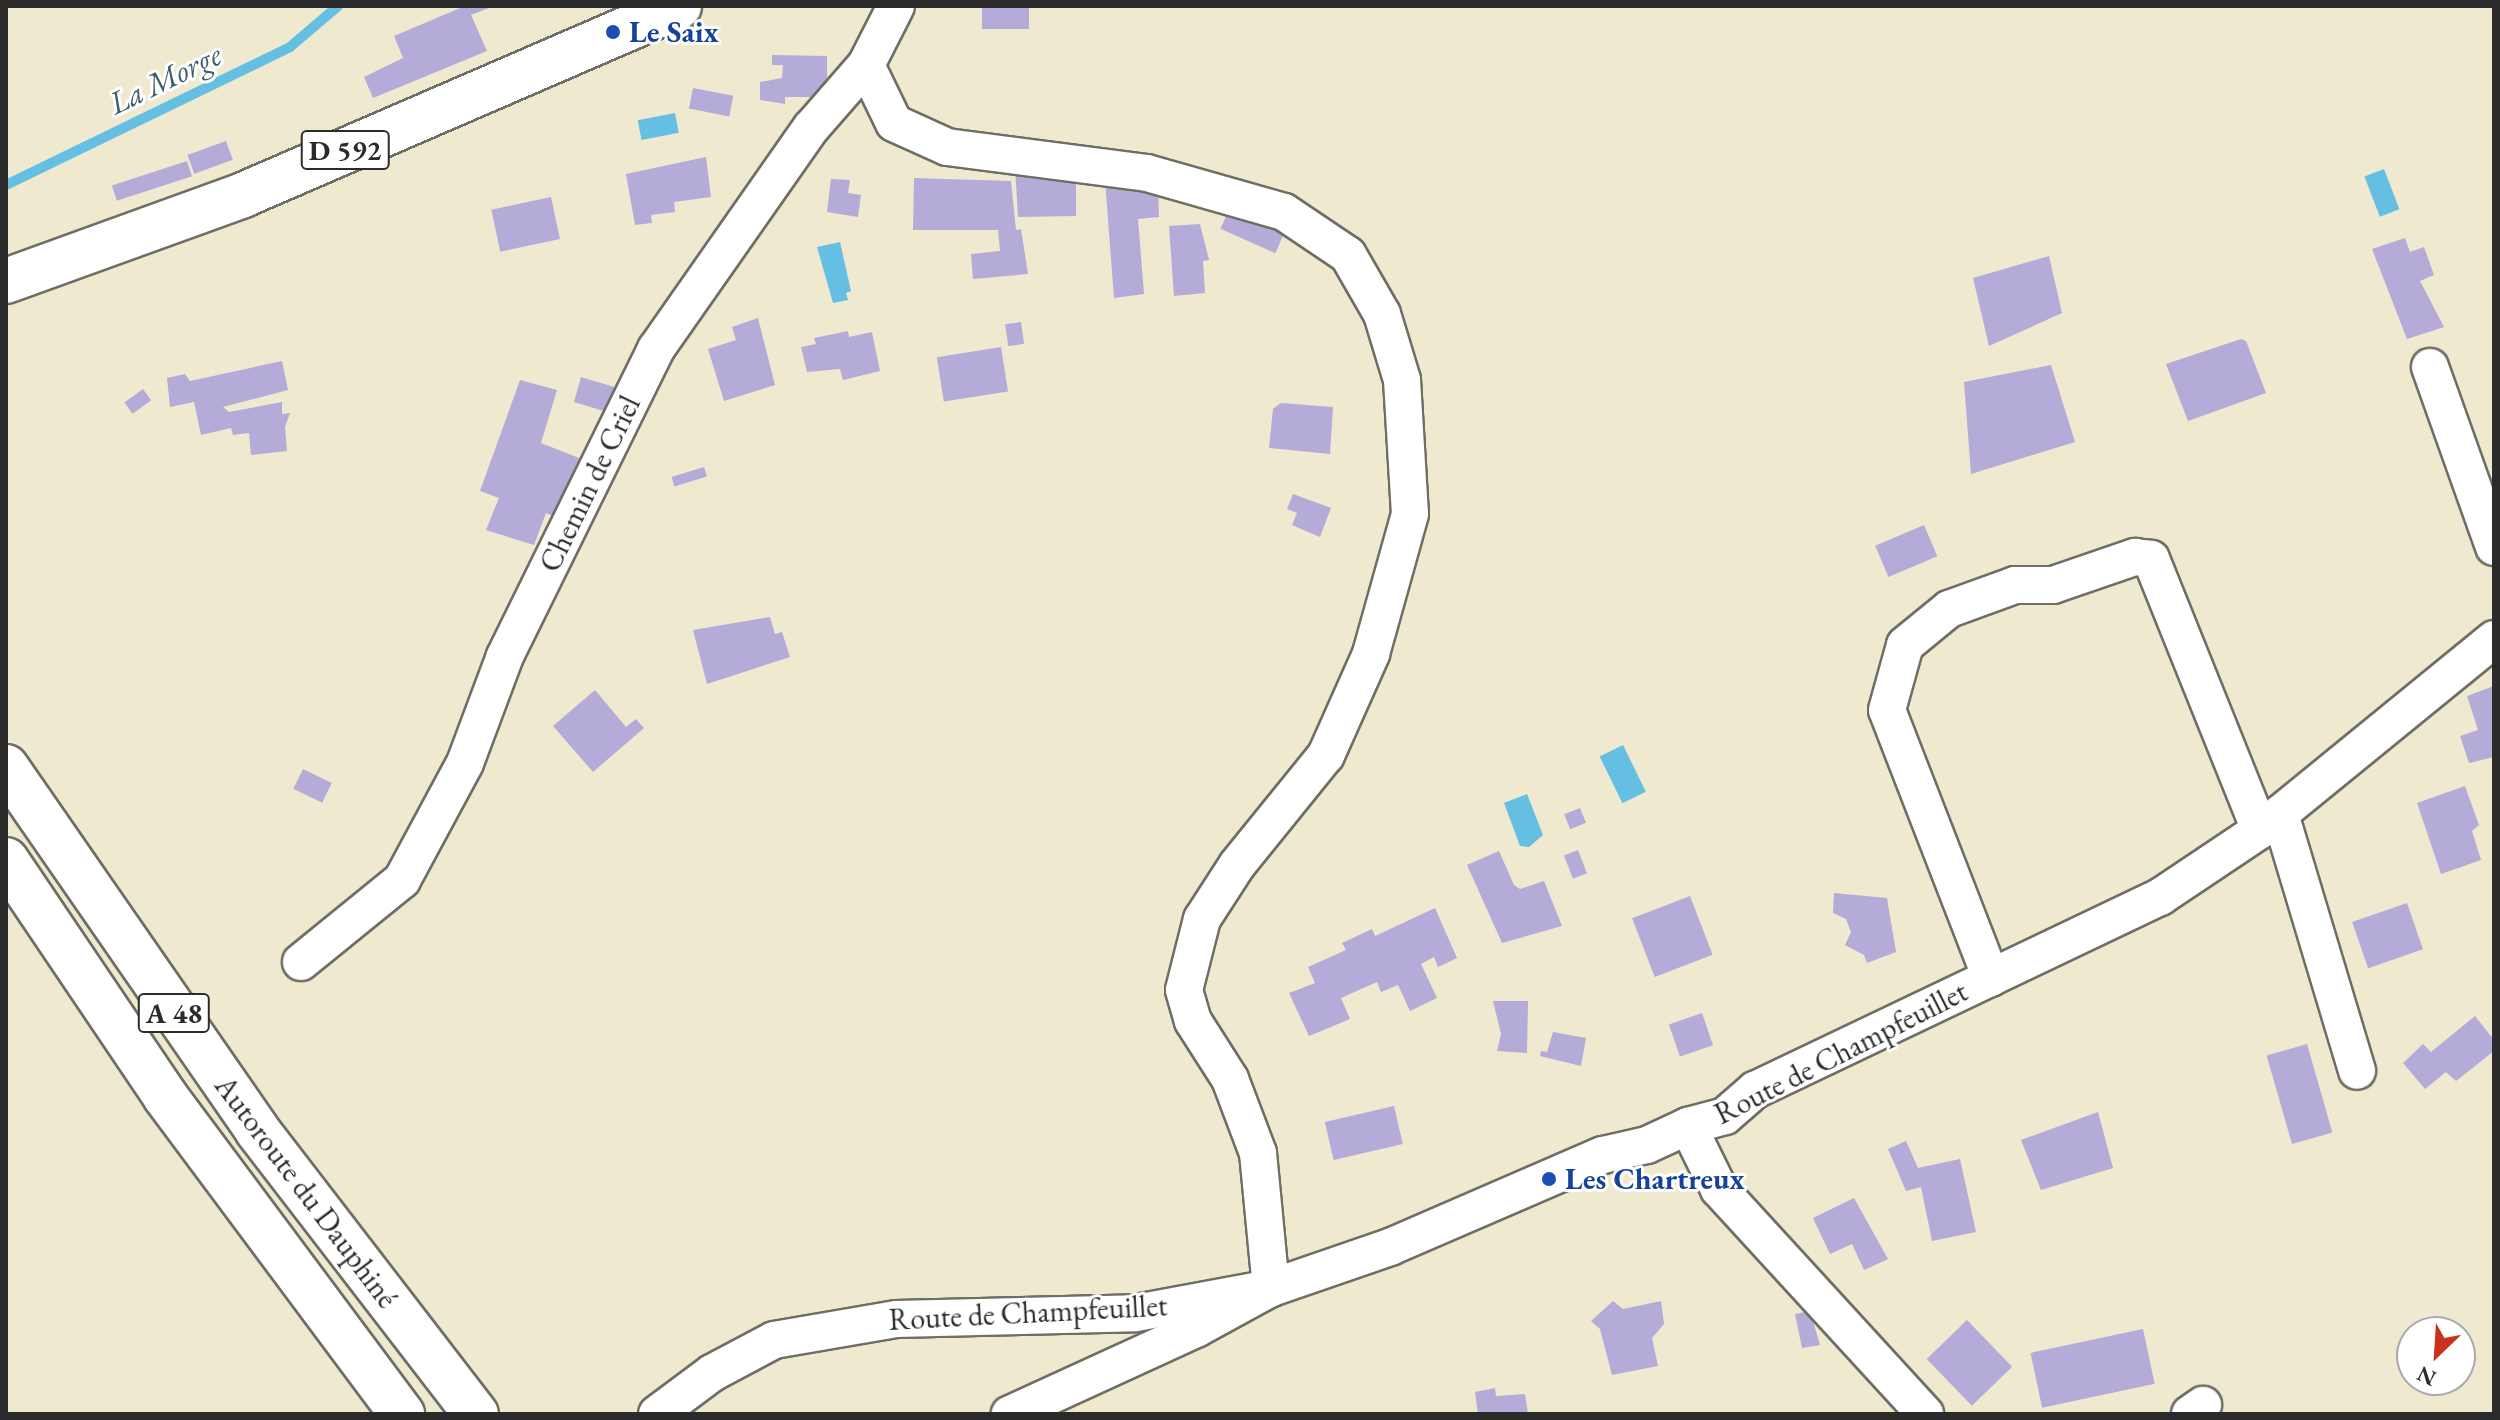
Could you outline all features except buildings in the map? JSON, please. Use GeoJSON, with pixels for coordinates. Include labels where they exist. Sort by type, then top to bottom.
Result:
{"type":"FeatureCollection","features":[{"type":"Feature","properties":{"kind":"main road","name":"D 592"},"geometry":{"type":"LineString","coordinates":[[6,281],[243,195],[679,6]]}},
{"type":"Feature","properties":{"kind":"main road","name":"Autoroute du Dauphiné"},"geometry":{"type":"LineString","coordinates":[[6,767],[257,1130],[476,1414]]}},
{"type":"Feature","properties":{"kind":"main road","name":"Autoroute du Dauphiné"},"geometry":{"type":"LineString","coordinates":[[6,860],[165,1096],[306,1292],[402,1414]]}},
{"type":"Feature","properties":{"kind":"main road"},"geometry":{"type":"LineString","coordinates":[[306,1292],[377,1414]]}},
{"type":"Feature","properties":{"kind":"street","name":"Chemin de Criel"},"geometry":{"type":"LineString","coordinates":[[301,962],[402,880],[465,763],[505,656],[656,349],[811,128],[866,65],[896,6]]}},
{"type":"Feature","properties":{"kind":"street"},"geometry":{"type":"LineString","coordinates":[[866,65],[894,123],[947,147],[1147,173],[1284,212],[1348,255],[1382,314],[1402,380],[1410,514],[1371,654],[1326,755],[1237,865],[1202,919],[1184,990],[1193,1021],[1230,1079],[1258,1153],[1271,1288],[1196,1329],[1010,1414]]}},
{"type":"Feature","properties":{"kind":"street"},"geometry":{"type":"LineString","coordinates":[[2430,367],[2494,547]]}},
{"type":"Feature","properties":{"kind":"street"},"geometry":{"type":"LineString","coordinates":[[1991,978],[1887,710],[1905,645],[1949,609],[2015,585],[2053,585],[2135,557],[2151,559],[2270,822],[2357,1071]]}},
{"type":"Feature","properties":{"kind":"street","name":"Route de Champfeuillet"},"geometry":{"type":"LineString","coordinates":[[657,1414],[712,1373],[774,1340],[896,1319],[1136,1313],[1271,1288],[1354,1261],[1603,1155],[1647,1145],[1688,1126],[1725,1116],[1755,1090],[2160,897],[2270,822],[2494,639]]}},
{"type":"Feature","properties":{"kind":"street"},"geometry":{"type":"LineString","coordinates":[[1688,1126],[1719,1189],[1925,1414]]}},
{"type":"Feature","properties":{"kind":"water"},"geometry":{"type":"Polygon","coordinates":[[[675,113],[679,133],[642,140],[638,120],[675,113]]]}},
{"type":"Feature","properties":{"kind":"water"},"geometry":{"type":"Polygon","coordinates":[[[2384,169],[2399,209],[2380,217],[2364,177],[2384,169]]]}},
{"type":"Feature","properties":{"kind":"water"},"geometry":{"type":"Polygon","coordinates":[[[840,242],[851,291],[846,293],[848,300],[833,303],[817,247],[840,242]]]}},
{"type":"Feature","properties":{"kind":"water"},"geometry":{"type":"Polygon","coordinates":[[[1623,745],[1646,792],[1622,803],[1600,756],[1623,745]]]}},
{"type":"Feature","properties":{"kind":"water"},"geometry":{"type":"Polygon","coordinates":[[[1527,794],[1543,835],[1529,847],[1520,846],[1504,803],[1527,794]]]}},
{"type":"Feature","properties":{"kind":"waterway","name":"La Morge"},"geometry":{"type":"LineString","coordinates":[[6,185],[290,47],[338,6]]}},
{"type":"Feature","properties":{"kind":"place","name":"Le Saix"},"geometry":{"type":"Point","coordinates":[613,32]}},
{"type":"Feature","properties":{"kind":"place","name":"Les Chartreux"},"geometry":{"type":"Point","coordinates":[1549,1179]}}]}
